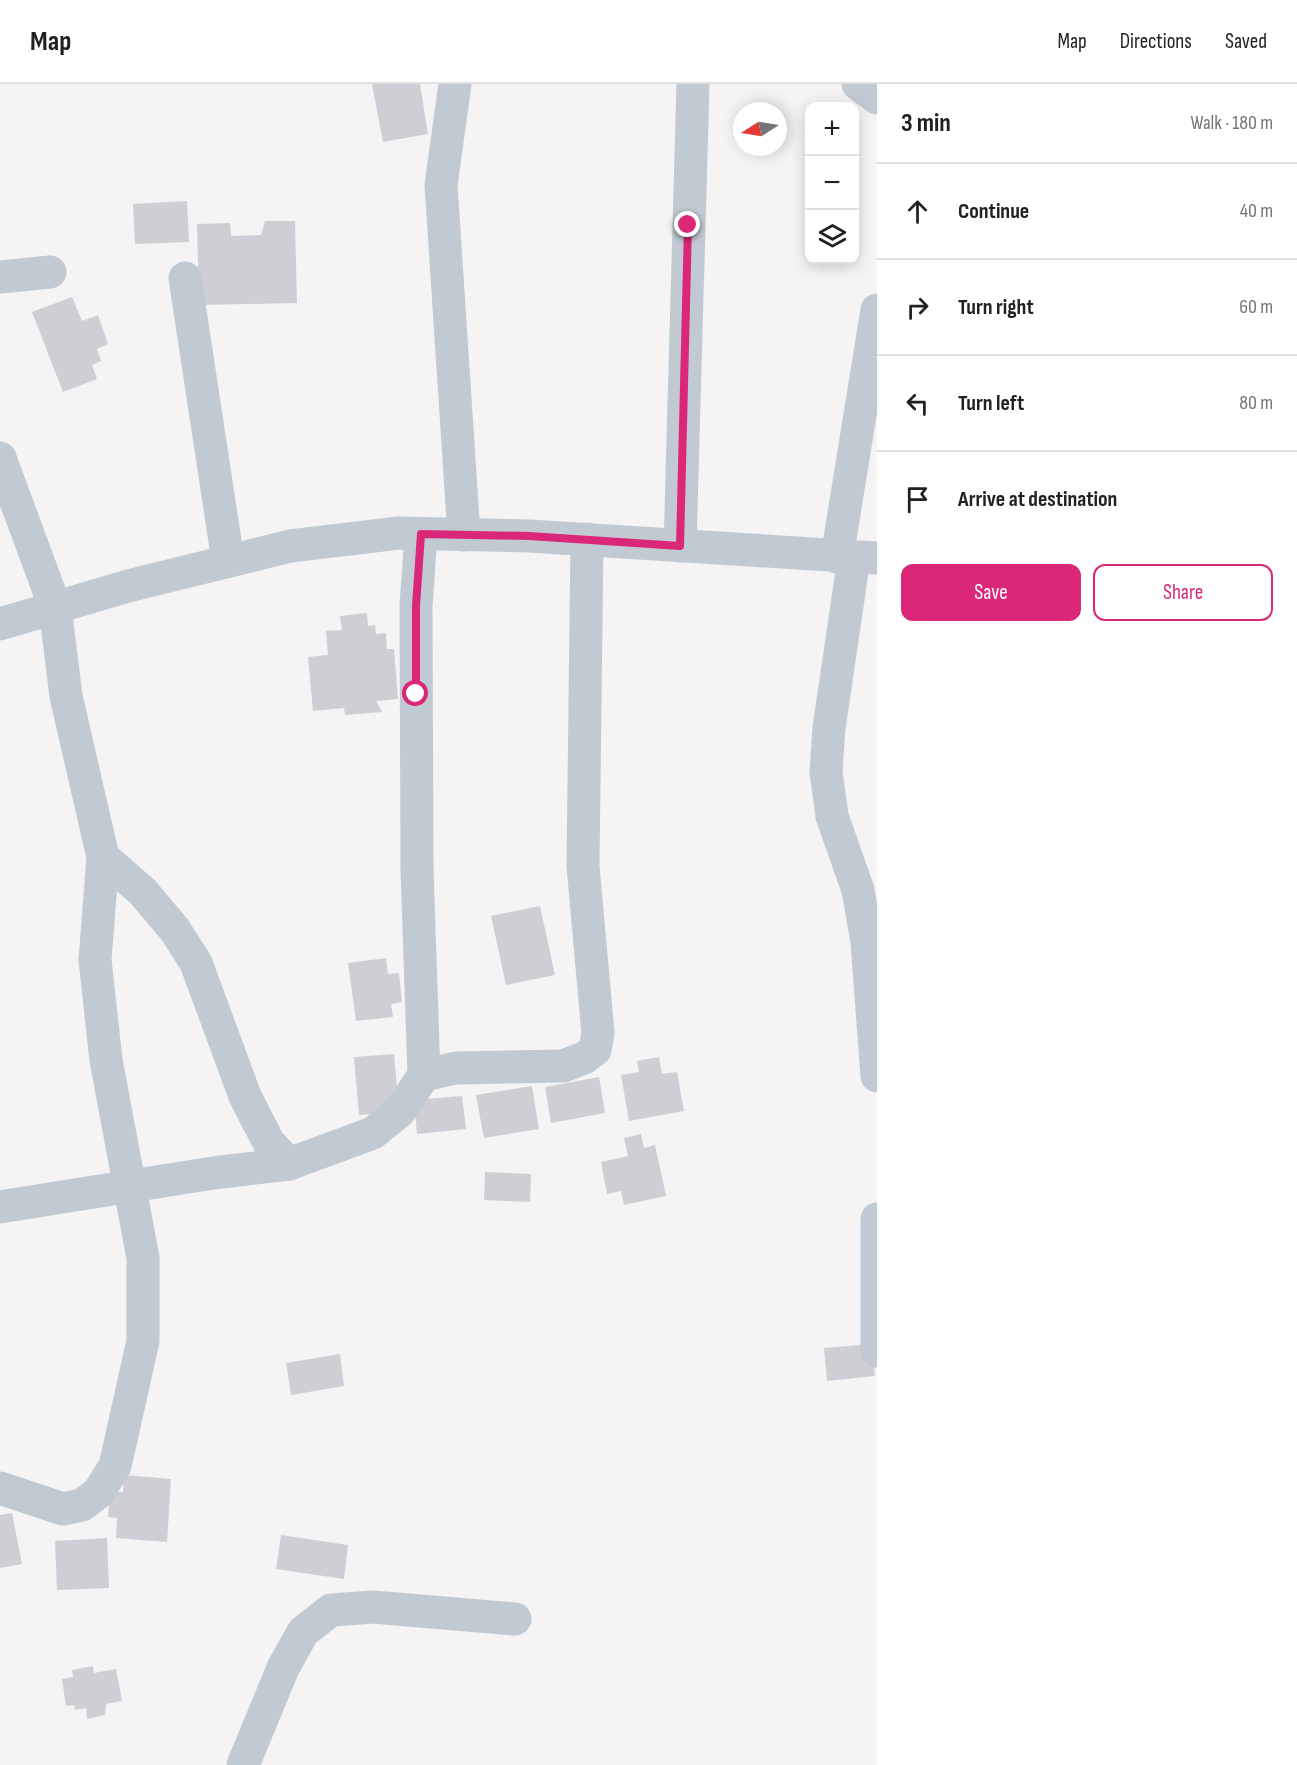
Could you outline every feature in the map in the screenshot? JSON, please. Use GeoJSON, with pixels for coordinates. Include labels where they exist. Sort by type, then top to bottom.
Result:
{"type":"FeatureCollection","features":[{"type":"Feature","properties":{"kind":"street"},"geometry":{"type":"LineString","coordinates":[[454,84],[441,185],[464,535]]}},
{"type":"Feature","properties":{"kind":"street"},"geometry":{"type":"LineString","coordinates":[[680,546],[693,84]]}},
{"type":"Feature","properties":{"kind":"street"},"geometry":{"type":"LineString","coordinates":[[858,84],[877,98]]}},
{"type":"Feature","properties":{"kind":"street"},"geometry":{"type":"LineString","coordinates":[[0,277],[50,272]]}},
{"type":"Feature","properties":{"kind":"street"},"geometry":{"type":"LineString","coordinates":[[185,278],[228,561]]}},
{"type":"Feature","properties":{"kind":"street"},"geometry":{"type":"LineString","coordinates":[[877,310],[856,557],[829,728],[826,772],[831,816],[858,890],[865,932],[877,1076]]}},
{"type":"Feature","properties":{"kind":"street"},"geometry":{"type":"LineString","coordinates":[[0,458],[55,607],[66,696],[103,857],[95,960],[106,1060],[143,1258],[143,1341],[115,1466],[98,1494],[82,1504],[63,1509],[0,1488]]}},
{"type":"Feature","properties":{"kind":"street"},"geometry":{"type":"LineString","coordinates":[[0,624],[55,607],[290,546],[399,533],[587,539],[856,557]]}},
{"type":"Feature","properties":{"kind":"street"},"geometry":{"type":"LineString","coordinates":[[0,1207],[213,1173],[289,1164],[373,1133],[399,1112],[424,1075],[417,870],[416,606],[421,534]]}},
{"type":"Feature","properties":{"kind":"street"},"geometry":{"type":"LineString","coordinates":[[424,1075],[456,1068],[563,1066],[584,1058],[595,1050],[598,1033],[584,866],[587,539]]}},
{"type":"Feature","properties":{"kind":"street"},"geometry":{"type":"LineString","coordinates":[[103,857],[143,892],[175,930],[196,963],[245,1096],[269,1143],[289,1164]]}},
{"type":"Feature","properties":{"kind":"street"},"geometry":{"type":"LineString","coordinates":[[877,1219],[875,1342],[877,1351]]}},
{"type":"Feature","properties":{"kind":"street"},"geometry":{"type":"LineString","coordinates":[[243,1765],[283,1668],[303,1632],[331,1610],[373,1607],[516,1619]]}},
{"type":"Feature","properties":{"kind":"building"},"geometry":{"type":"Polygon","coordinates":[[[372,84],[420,84],[428,134],[383,142],[372,84]]]}},
{"type":"Feature","properties":{"kind":"building"},"geometry":{"type":"Polygon","coordinates":[[[187,201],[189,242],[135,244],[133,204],[187,201]]]}},
{"type":"Feature","properties":{"kind":"building"},"geometry":{"type":"Polygon","coordinates":[[[265,221],[295,221],[297,303],[199,305],[197,224],[230,223],[231,236],[261,235],[265,221]]]}},
{"type":"Feature","properties":{"kind":"building"},"geometry":{"type":"Polygon","coordinates":[[[72,297],[82,321],[98,315],[108,344],[97,349],[101,361],[92,365],[97,379],[63,392],[32,312],[72,297]]]}},
{"type":"Feature","properties":{"kind":"building"},"geometry":{"type":"Polygon","coordinates":[[[367,613],[368,626],[375,625],[376,634],[386,633],[387,649],[394,649],[398,699],[376,701],[382,712],[345,715],[344,708],[313,711],[308,657],[328,655],[326,631],[342,630],[340,616],[367,613]]]}},
{"type":"Feature","properties":{"kind":"building"},"geometry":{"type":"Polygon","coordinates":[[[540,906],[555,975],[506,985],[491,916],[540,906]]]}},
{"type":"Feature","properties":{"kind":"building"},"geometry":{"type":"Polygon","coordinates":[[[386,958],[388,974],[399,973],[402,1002],[391,1004],[393,1017],[356,1021],[348,963],[386,958]]]}},
{"type":"Feature","properties":{"kind":"building"},"geometry":{"type":"Polygon","coordinates":[[[394,1054],[399,1112],[359,1115],[354,1057],[394,1054]]]}},
{"type":"Feature","properties":{"kind":"building"},"geometry":{"type":"Polygon","coordinates":[[[659,1057],[662,1074],[677,1072],[684,1111],[629,1121],[621,1075],[639,1072],[637,1061],[659,1057]]]}},
{"type":"Feature","properties":{"kind":"building"},"geometry":{"type":"Polygon","coordinates":[[[599,1077],[605,1113],[551,1123],[545,1087],[599,1077]]]}},
{"type":"Feature","properties":{"kind":"building"},"geometry":{"type":"Polygon","coordinates":[[[532,1086],[539,1129],[484,1138],[476,1095],[532,1086]]]}},
{"type":"Feature","properties":{"kind":"building"},"geometry":{"type":"Polygon","coordinates":[[[462,1096],[466,1129],[417,1134],[414,1100],[462,1096]]]}},
{"type":"Feature","properties":{"kind":"building"},"geometry":{"type":"Polygon","coordinates":[[[641,1134],[644,1148],[655,1145],[666,1196],[624,1205],[621,1191],[607,1194],[601,1162],[628,1156],[624,1138],[641,1134]]]}},
{"type":"Feature","properties":{"kind":"building"},"geometry":{"type":"Polygon","coordinates":[[[485,1172],[531,1174],[530,1202],[484,1200],[485,1172]]]}},
{"type":"Feature","properties":{"kind":"building"},"geometry":{"type":"Polygon","coordinates":[[[872,1344],[875,1376],[827,1381],[824,1348],[872,1344]]]}},
{"type":"Feature","properties":{"kind":"building"},"geometry":{"type":"Polygon","coordinates":[[[340,1354],[344,1386],[291,1395],[286,1363],[340,1354]]]}},
{"type":"Feature","properties":{"kind":"building"},"geometry":{"type":"Polygon","coordinates":[[[124,1475],[171,1479],[167,1542],[116,1538],[117,1518],[108,1517],[110,1492],[123,1492],[124,1475]]]}},
{"type":"Feature","properties":{"kind":"building"},"geometry":{"type":"Polygon","coordinates":[[[12,1513],[22,1564],[0,1568],[0,1515],[12,1513]]]}},
{"type":"Feature","properties":{"kind":"building"},"geometry":{"type":"Polygon","coordinates":[[[281,1535],[348,1545],[344,1579],[276,1569],[281,1535]]]}},
{"type":"Feature","properties":{"kind":"building"},"geometry":{"type":"Polygon","coordinates":[[[107,1538],[109,1588],[57,1590],[55,1541],[107,1538]]]}},
{"type":"Feature","properties":{"kind":"building"},"geometry":{"type":"Polygon","coordinates":[[[93,1666],[94,1673],[116,1669],[122,1701],[106,1704],[105,1715],[87,1719],[86,1708],[75,1710],[74,1705],[66,1706],[62,1679],[73,1677],[72,1670],[93,1666]]]}},
{"type":"Feature","properties":{"kind":"route"},"geometry":{"type":"LineString","coordinates":[[416,694],[416,606],[421,534],[529,536],[680,546],[688,225]]}}]}
